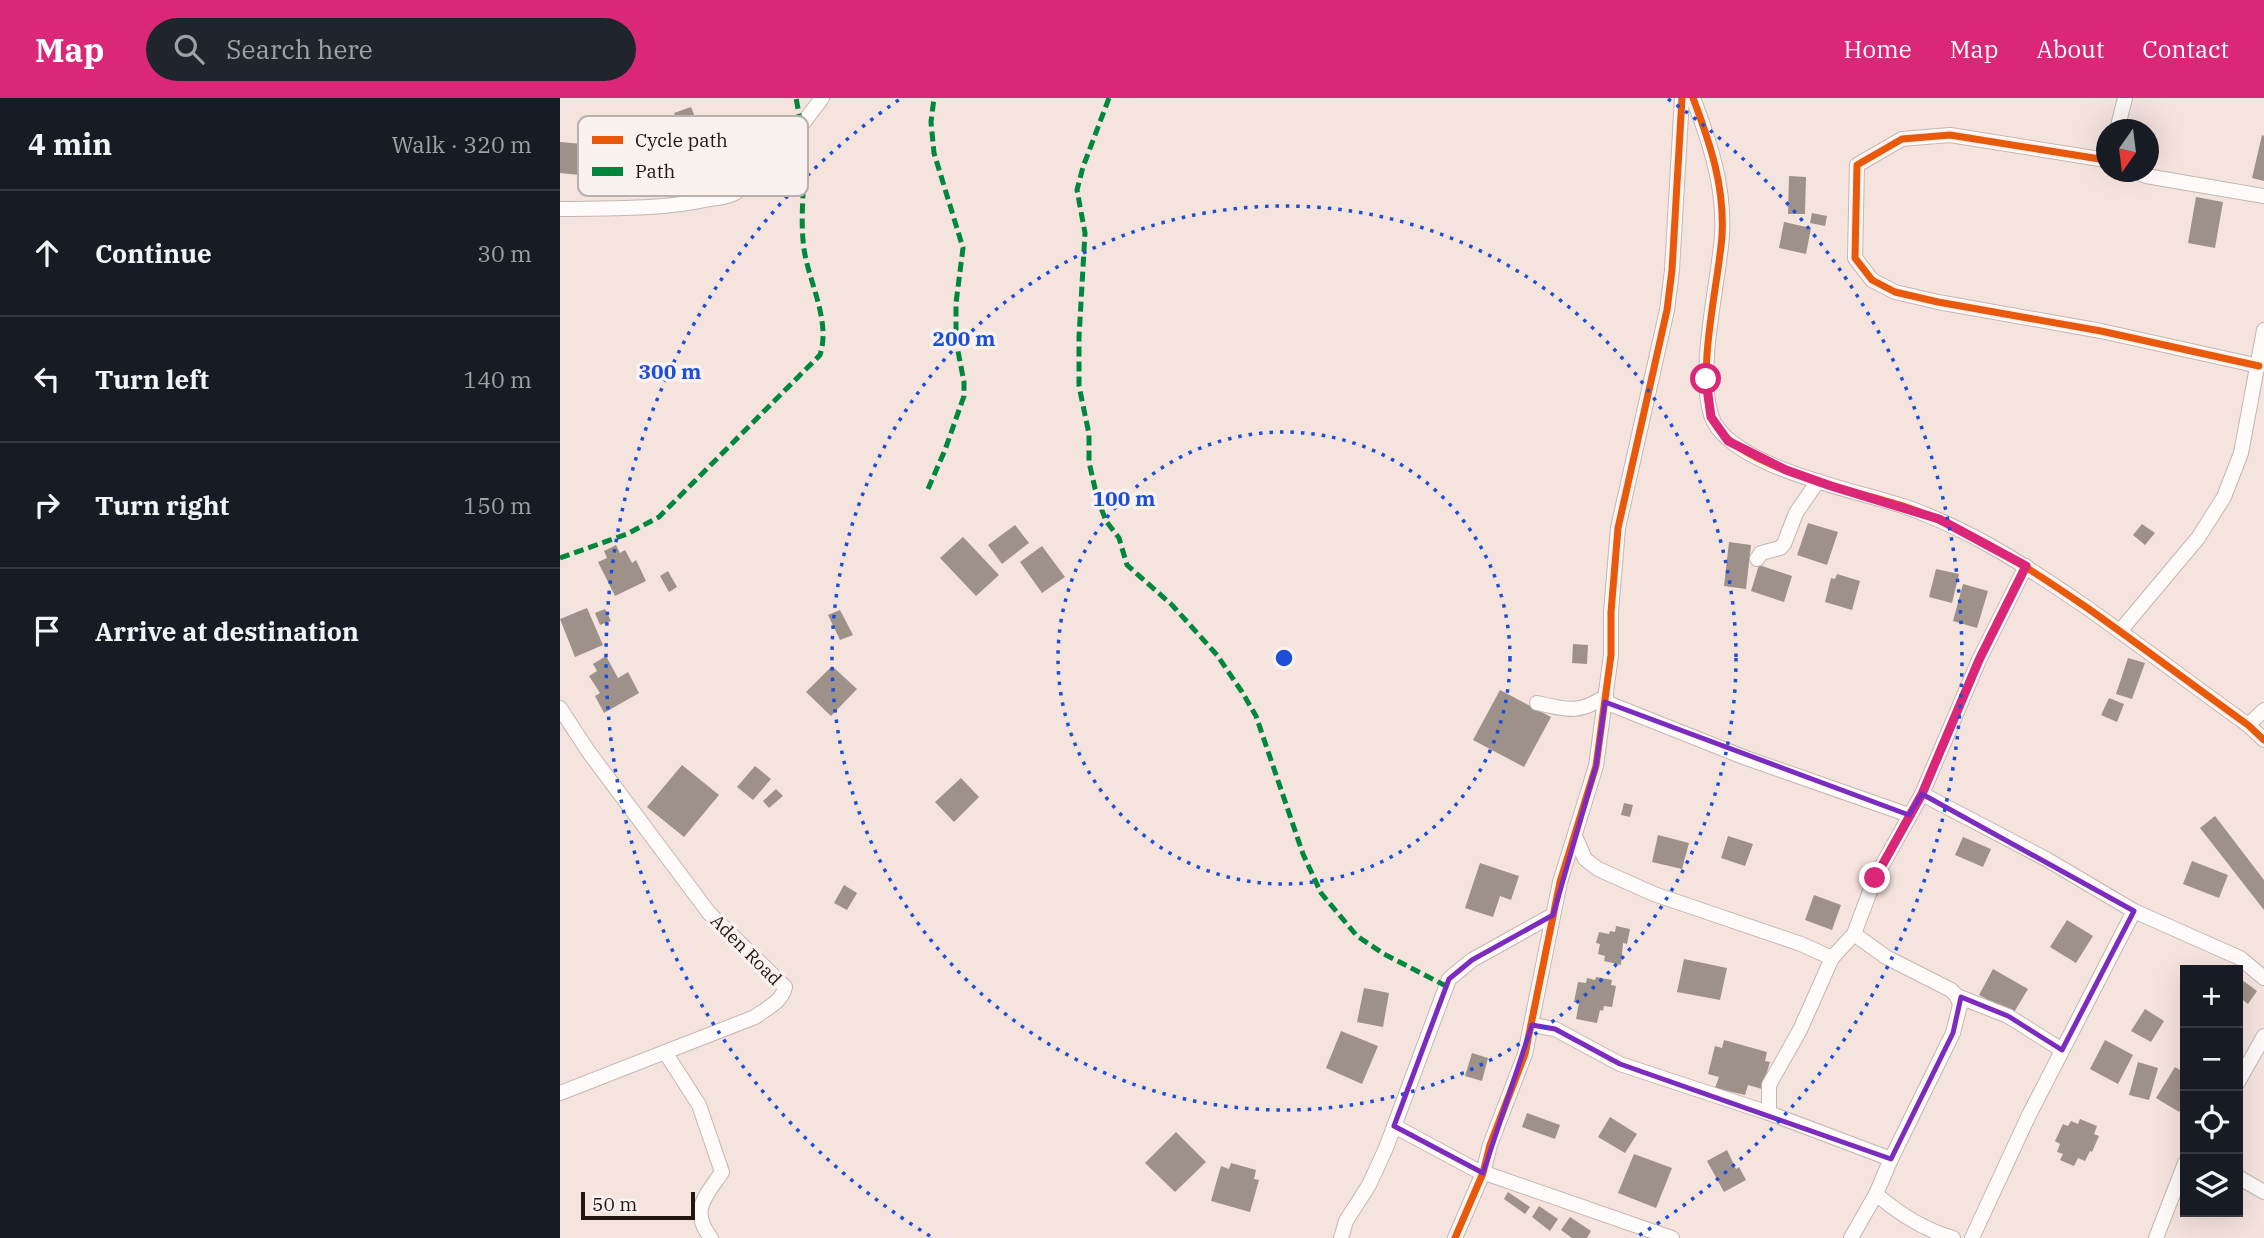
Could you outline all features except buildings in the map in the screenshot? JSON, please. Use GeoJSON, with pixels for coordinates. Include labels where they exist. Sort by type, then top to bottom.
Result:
{"type":"FeatureCollection","features":[{"type":"Feature","properties":{"kind":"street"},"geometry":{"type":"LineString","coordinates":[[808,117],[822,98]]}},
{"type":"Feature","properties":{"kind":"street"},"geometry":{"type":"LineString","coordinates":[[1455,1238],[1483,1173],[1490,1144],[1525,1054],[1560,882],[1596,766],[1611,655],[1611,612],[1618,528],[1671,283],[1682,98]]}},
{"type":"Feature","properties":{"kind":"street"},"geometry":{"type":"LineString","coordinates":[[1693,98],[1716,161],[1722,202],[1722,235],[1706,379],[1711,417],[1728,441],[1754,456],[1818,481],[1939,519],[2026,566],[2248,725],[2264,740]]}},
{"type":"Feature","properties":{"kind":"street"},"geometry":{"type":"LineString","coordinates":[[2120,119],[2125,98]]}},
{"type":"Feature","properties":{"kind":"street"},"geometry":{"type":"LineString","coordinates":[[2096,158],[1951,135],[1902,139],[1857,165],[1855,258],[1872,280],[1895,292],[1949,305],[2101,331],[2259,366]]}},
{"type":"Feature","properties":{"kind":"street"},"geometry":{"type":"LineString","coordinates":[[2159,178],[2264,195]]}},
{"type":"Feature","properties":{"kind":"street"},"geometry":{"type":"LineString","coordinates":[[560,209],[647,207],[728,196]]}},
{"type":"Feature","properties":{"kind":"street"},"geometry":{"type":"LineString","coordinates":[[2120,632],[2198,538],[2224,497],[2241,453],[2264,330]]}},
{"type":"Feature","properties":{"kind":"street"},"geometry":{"type":"LineString","coordinates":[[1757,559],[1761,553],[1780,548],[1784,544],[1796,513],[1818,481]]}},
{"type":"Feature","properties":{"kind":"street"},"geometry":{"type":"LineString","coordinates":[[1769,1113],[1769,1085],[1800,1030],[1832,958],[1854,934],[1875,878],[1922,794],[1979,660],[2026,566]]}},
{"type":"Feature","properties":{"kind":"street"},"geometry":{"type":"LineString","coordinates":[[1537,703],[1581,710],[1606,699],[1745,758],[1909,816]]}},
{"type":"Feature","properties":{"kind":"street","name":"Aden Road"},"geometry":{"type":"LineString","coordinates":[[560,708],[588,751],[709,913],[785,986],[783,995],[777,1002],[755,1017],[560,1093]]}},
{"type":"Feature","properties":{"kind":"street"},"geometry":{"type":"LineString","coordinates":[[2248,725],[2264,710]]}},
{"type":"Feature","properties":{"kind":"street"},"geometry":{"type":"LineString","coordinates":[[1922,794],[2046,859],[2134,911],[2240,958],[2264,978]]}},
{"type":"Feature","properties":{"kind":"street"},"geometry":{"type":"LineString","coordinates":[[1575,836],[1585,859],[1598,869],[1654,894],[1801,944],[1832,958]]}},
{"type":"Feature","properties":{"kind":"street"},"geometry":{"type":"LineString","coordinates":[[1972,1238],[2029,1115],[2134,911]]}},
{"type":"Feature","properties":{"kind":"street"},"geometry":{"type":"LineString","coordinates":[[1341,1238],[1346,1221],[1377,1169],[1449,979],[1472,960],[1553,915]]}},
{"type":"Feature","properties":{"kind":"street"},"geometry":{"type":"LineString","coordinates":[[1854,934],[1886,957],[1951,990],[1957,996],[2008,1016],[2062,1050]]}},
{"type":"Feature","properties":{"kind":"street"},"geometry":{"type":"LineString","coordinates":[[1851,1238],[1876,1194],[1953,1033],[1960,1004],[1957,996]]}},
{"type":"Feature","properties":{"kind":"street"},"geometry":{"type":"LineString","coordinates":[[1532,1025],[1555,1029],[1620,1064],[1769,1113],[1891,1159]]}},
{"type":"Feature","properties":{"kind":"street"},"geometry":{"type":"LineString","coordinates":[[2243,1073],[2264,1036]]}},
{"type":"Feature","properties":{"kind":"street"},"geometry":{"type":"LineString","coordinates":[[665,1052],[699,1105],[722,1172],[700,1205],[699,1215],[711,1238]]}},
{"type":"Feature","properties":{"kind":"street"},"geometry":{"type":"LineString","coordinates":[[1394,1126],[1436,1151],[1483,1173],[1672,1238]]}},
{"type":"Feature","properties":{"kind":"street"},"geometry":{"type":"LineString","coordinates":[[2156,1238],[2180,1176]]}},
{"type":"Feature","properties":{"kind":"street"},"geometry":{"type":"LineString","coordinates":[[2243,1180],[2264,1192]]}},
{"type":"Feature","properties":{"kind":"street"},"geometry":{"type":"LineString","coordinates":[[1876,1194],[1893,1209],[1941,1235],[1953,1238]]}},
{"type":"Feature","properties":{"kind":"highlighted area"},"geometry":{"type":"Polygon","coordinates":[[[1605,702],[1909,815],[1922,794],[2134,911],[2062,1050],[2008,1016],[1961,997],[1953,1033],[1891,1159],[1620,1064],[1555,1029],[1532,1025],[1483,1173],[1394,1126],[1449,979],[1472,960],[1553,915],[1596,766],[1605,702]]]}},
{"type":"Feature","properties":{"kind":"marked path"},"geometry":{"type":"LineString","coordinates":[[796,98],[799,116]]}},
{"type":"Feature","properties":{"kind":"marked path"},"geometry":{"type":"LineString","coordinates":[[928,489],[964,396],[956,341],[956,303],[963,248],[934,153],[931,122],[934,98]]}},
{"type":"Feature","properties":{"kind":"marked path"},"geometry":{"type":"LineString","coordinates":[[1109,98],[1077,190],[1085,233],[1079,386],[1089,434],[1089,462],[1106,521],[1119,538],[1127,565],[1172,605],[1217,655],[1256,716],[1303,854],[1321,893],[1357,936],[1384,954],[1446,986]]}},
{"type":"Feature","properties":{"kind":"marked path"},"geometry":{"type":"LineString","coordinates":[[560,558],[627,534],[659,517],[820,355],[823,329],[803,238],[803,196]]}},
{"type":"Feature","properties":{"kind":"cycle path"},"geometry":{"type":"LineString","coordinates":[[1455,1238],[1483,1173],[1490,1145],[1525,1054],[1560,882],[1596,766],[1611,655],[1611,612],[1618,528],[1667,310],[1672,270],[1682,98]]}},
{"type":"Feature","properties":{"kind":"cycle path"},"geometry":{"type":"LineString","coordinates":[[1693,98],[1710,149],[1721,200],[1722,236],[1706,374],[1711,415],[1722,433],[1742,449],[1767,463],[1828,485],[1906,507],[1977,538],[2043,578],[2107,622],[2248,725],[2264,740]]}},
{"type":"Feature","properties":{"kind":"cycle path"},"geometry":{"type":"LineString","coordinates":[[2096,158],[1950,135],[1902,139],[1857,165],[1855,258],[1872,280],[1895,292],[2101,331],[2259,366]]}},
{"type":"Feature","properties":{"kind":"route"},"geometry":{"type":"LineString","coordinates":[[1706,379],[1711,417],[1728,441],[1786,470],[1939,519],[2026,566],[1979,660],[1922,794],[1875,878]]}}]}
